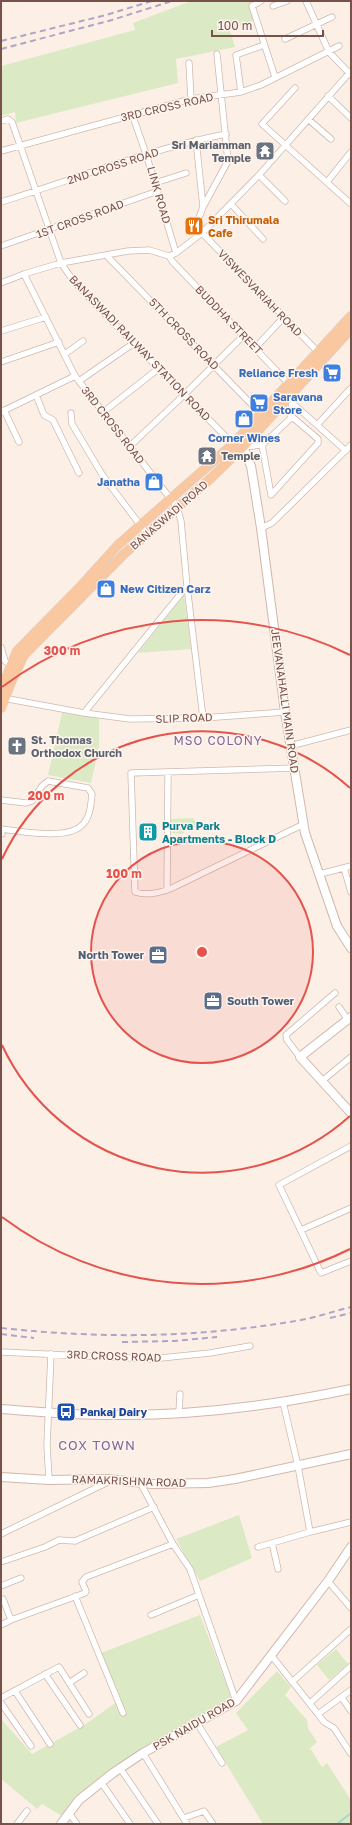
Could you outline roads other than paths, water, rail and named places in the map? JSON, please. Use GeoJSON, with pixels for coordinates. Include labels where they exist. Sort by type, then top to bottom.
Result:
{"type":"FeatureCollection","features":[{"type":"Feature","properties":{"kind":"main road","name":"BANASWADI ROAD"},"geometry":{"type":"LineString","coordinates":[[14,667],[17,652],[118,545],[232,444],[351,316]]}},
{"type":"Feature","properties":{"kind":"main road","name":"BANASWADI ROAD"},"geometry":{"type":"LineString","coordinates":[[1,708],[6,678],[24,655],[124,554],[211,478],[290,401],[351,329]]}},
{"type":"Feature","properties":{"kind":"street"},"geometry":{"type":"LineString","coordinates":[[261,1],[252,6],[275,77]]}},
{"type":"Feature","properties":{"kind":"street"},"geometry":{"type":"LineString","coordinates":[[272,6],[286,1]]}},
{"type":"Feature","properties":{"kind":"street"},"geometry":{"type":"LineString","coordinates":[[1,283],[24,274],[61,264],[128,251],[149,250],[170,256],[202,233],[259,175],[285,144],[350,73],[329,52],[306,1]]}},
{"type":"Feature","properties":{"kind":"street"},"geometry":{"type":"LineString","coordinates":[[285,39],[332,17]]}},
{"type":"Feature","properties":{"kind":"street"},"geometry":{"type":"LineString","coordinates":[[241,92],[236,55],[264,46]]}},
{"type":"Feature","properties":{"kind":"street","name":"3RD CROSS ROAD"},"geometry":{"type":"LineString","coordinates":[[1,151],[132,114],[192,99],[241,92],[261,85],[339,46]]}},
{"type":"Feature","properties":{"kind":"street"},"geometry":{"type":"LineString","coordinates":[[202,233],[198,221],[203,207],[228,161],[217,54]]}},
{"type":"Feature","properties":{"kind":"street"},"geometry":{"type":"LineString","coordinates":[[189,63],[192,99]]}},
{"type":"Feature","properties":{"kind":"street"},"geometry":{"type":"LineString","coordinates":[[295,88],[262,124],[351,204]]}},
{"type":"Feature","properties":{"kind":"street"},"geometry":{"type":"LineString","coordinates":[[328,96],[351,118]]}},
{"type":"Feature","properties":{"kind":"street","name":"LINK ROAD"},"geometry":{"type":"LineString","coordinates":[[132,114],[158,191],[176,253]]}},
{"type":"Feature","properties":{"kind":"street","name":"BANASWADI RAILWAY STATION ROAD"},"geometry":{"type":"LineString","coordinates":[[1,121],[8,119],[12,122],[61,264],[72,279],[232,444]]}},
{"type":"Feature","properties":{"kind":"street"},"geometry":{"type":"LineString","coordinates":[[308,119],[331,139]]}},
{"type":"Feature","properties":{"kind":"street","name":"2ND CROSS ROAD"},"geometry":{"type":"LineString","coordinates":[[1,202],[146,154],[196,140],[226,134]]}},
{"type":"Feature","properties":{"kind":"street"},"geometry":{"type":"LineString","coordinates":[[196,140],[203,207]]}},
{"type":"Feature","properties":{"kind":"street"},"geometry":{"type":"LineString","coordinates":[[327,182],[351,152]]}},
{"type":"Feature","properties":{"kind":"street"},"geometry":{"type":"LineString","coordinates":[[155,183],[186,173]]}},
{"type":"Feature","properties":{"kind":"street"},"geometry":{"type":"LineString","coordinates":[[259,175],[285,201]]}},
{"type":"Feature","properties":{"kind":"street","name":"1ST CROSS ROAD"},"geometry":{"type":"LineString","coordinates":[[1,246],[158,191]]}},
{"type":"Feature","properties":{"kind":"street"},"geometry":{"type":"LineString","coordinates":[[231,204],[263,239]]}},
{"type":"Feature","properties":{"kind":"street","name":"VISWESVARIAH ROAD"},"geometry":{"type":"LineString","coordinates":[[202,233],[318,352]]}},
{"type":"Feature","properties":{"kind":"street","name":"5TH CROSS ROAD"},"geometry":{"type":"LineString","coordinates":[[106,255],[261,414]]}},
{"type":"Feature","properties":{"kind":"street","name":"BUDDHA STREET"},"geometry":{"type":"LineString","coordinates":[[170,256],[172,261],[289,384]]}},
{"type":"Feature","properties":{"kind":"street","name":"3RD CROSS ROAD"},"geometry":{"type":"LineString","coordinates":[[24,274],[77,379],[102,413],[177,507]]}},
{"type":"Feature","properties":{"kind":"street"},"geometry":{"type":"LineString","coordinates":[[1,331],[46,317]]}},
{"type":"Feature","properties":{"kind":"street"},"geometry":{"type":"LineString","coordinates":[[255,348],[284,317]]}},
{"type":"Feature","properties":{"kind":"street"},"geometry":{"type":"LineString","coordinates":[[129,447],[243,336]]}},
{"type":"Feature","properties":{"kind":"street"},"geometry":{"type":"LineString","coordinates":[[65,354],[83,341]]}},
{"type":"Feature","properties":{"kind":"street"},"geometry":{"type":"LineString","coordinates":[[1,362],[59,342]]}},
{"type":"Feature","properties":{"kind":"street"},"geometry":{"type":"LineString","coordinates":[[19,442],[3,411],[36,395],[77,379],[134,343]]}},
{"type":"Feature","properties":{"kind":"street"},"geometry":{"type":"LineString","coordinates":[[102,413],[158,369]]}},
{"type":"Feature","properties":{"kind":"street"},"geometry":{"type":"LineString","coordinates":[[317,425],[351,388]]}},
{"type":"Feature","properties":{"kind":"street"},"geometry":{"type":"LineString","coordinates":[[36,395],[44,415],[53,420],[79,473]]}},
{"type":"Feature","properties":{"kind":"street"},"geometry":{"type":"LineString","coordinates":[[262,445],[271,495],[318,443],[318,439],[291,416],[290,401]]}},
{"type":"Feature","properties":{"kind":"street"},"geometry":{"type":"LineString","coordinates":[[290,401],[346,451]]}},
{"type":"Feature","properties":{"kind":"street"},"geometry":{"type":"LineString","coordinates":[[70,413],[72,424],[103,476],[147,534]]}},
{"type":"Feature","properties":{"kind":"street"},"geometry":{"type":"LineString","coordinates":[[243,447],[262,445],[291,416]]}},
{"type":"Feature","properties":{"kind":"street"},"geometry":{"type":"LineString","coordinates":[[261,528],[272,523],[351,445]]}},
{"type":"Feature","properties":{"kind":"street","name":"JEEVANAHALLI MAIN ROAD"},"geometry":{"type":"LineString","coordinates":[[243,447],[252,466],[285,712],[304,824],[337,926],[351,948]]}},
{"type":"Feature","properties":{"kind":"street"},"geometry":{"type":"LineString","coordinates":[[177,507],[181,521],[187,586],[204,718]]}},
{"type":"Feature","properties":{"kind":"street"},"geometry":{"type":"LineString","coordinates":[[84,713],[187,586]]}},
{"type":"Feature","properties":{"kind":"street"},"geometry":{"type":"LineString","coordinates":[[1,646],[5,661],[14,667]]}},
{"type":"Feature","properties":{"kind":"street","name":"SLIP ROAD"},"geometry":{"type":"LineString","coordinates":[[2,695],[84,713],[130,719],[204,718],[285,712]]}},
{"type":"Feature","properties":{"kind":"street"},"geometry":{"type":"LineString","coordinates":[[290,746],[351,730]]}},
{"type":"Feature","properties":{"kind":"street"},"geometry":{"type":"LineString","coordinates":[[294,768],[131,773],[135,892],[142,894],[167,890],[304,824]]}},
{"type":"Feature","properties":{"kind":"street"},"geometry":{"type":"LineString","coordinates":[[167,890],[168,772]]}},
{"type":"Feature","properties":{"kind":"street"},"geometry":{"type":"LineString","coordinates":[[1,800],[26,803],[32,802],[42,786],[48,781],[88,788],[92,794],[86,821],[82,826],[73,830],[56,833],[1,833]]}},
{"type":"Feature","properties":{"kind":"street"},"geometry":{"type":"LineString","coordinates":[[320,874],[351,866]]}},
{"type":"Feature","properties":{"kind":"street"},"geometry":{"type":"LineString","coordinates":[[344,868],[351,892]]}},
{"type":"Feature","properties":{"kind":"street"},"geometry":{"type":"LineString","coordinates":[[335,993],[286,1035],[287,1040],[300,1056],[351,1113]]}},
{"type":"Feature","properties":{"kind":"street"},"geometry":{"type":"LineString","coordinates":[[300,1056],[349,1018],[339,1007]]}},
{"type":"Feature","properties":{"kind":"street"},"geometry":{"type":"LineString","coordinates":[[322,1081],[351,1057]]}},
{"type":"Feature","properties":{"kind":"street"},"geometry":{"type":"LineString","coordinates":[[351,1146],[279,1185],[321,1272],[351,1261]]}},
{"type":"Feature","properties":{"kind":"street"},"geometry":{"type":"LineString","coordinates":[[301,1230],[351,1208]]}},
{"type":"Feature","properties":{"kind":"street","name":"3RD CROSS ROAD"},"geometry":{"type":"LineString","coordinates":[[1,1352],[151,1359],[210,1353],[250,1346]]}},
{"type":"Feature","properties":{"kind":"street"},"geometry":{"type":"LineString","coordinates":[[49,1480],[47,1445],[51,1354]]}},
{"type":"Feature","properties":{"kind":"street"},"geometry":{"type":"LineString","coordinates":[[1,1409],[49,1413],[123,1415],[179,1413],[283,1402],[351,1389]]}},
{"type":"Feature","properties":{"kind":"street"},"geometry":{"type":"LineString","coordinates":[[179,1413],[180,1394]]}},
{"type":"Feature","properties":{"kind":"street"},"geometry":{"type":"LineString","coordinates":[[283,1402],[298,1466],[310,1532]]}},
{"type":"Feature","properties":{"kind":"street","name":"RAMAKRISHNA ROAD"},"geometry":{"type":"LineString","coordinates":[[1,1477],[49,1480],[106,1479],[141,1484],[223,1481],[351,1454]]}},
{"type":"Feature","properties":{"kind":"street"},"geometry":{"type":"LineString","coordinates":[[1,1534],[106,1483],[106,1479]]}},
{"type":"Feature","properties":{"kind":"street"},"geometry":{"type":"LineString","coordinates":[[141,1484],[173,1544],[190,1569],[236,1701]]}},
{"type":"Feature","properties":{"kind":"street"},"geometry":{"type":"LineString","coordinates":[[1,1562],[45,1547],[59,1540],[75,1541],[154,1507]]}},
{"type":"Feature","properties":{"kind":"street"},"geometry":{"type":"LineString","coordinates":[[258,1547],[351,1522]]}},
{"type":"Feature","properties":{"kind":"street"},"geometry":{"type":"LineString","coordinates":[[272,1543],[278,1569]]}},
{"type":"Feature","properties":{"kind":"street"},"geometry":{"type":"LineString","coordinates":[[1,1625],[86,1592],[82,1582],[86,1577],[173,1544]]}},
{"type":"Feature","properties":{"kind":"street","name":"PSK NAIDU ROAD"},"geometry":{"type":"LineString","coordinates":[[61,1824],[79,1800],[120,1768],[143,1753],[236,1701],[328,1581],[351,1547]]}},
{"type":"Feature","properties":{"kind":"street"},"geometry":{"type":"LineString","coordinates":[[1,1586],[21,1578]]}},
{"type":"Feature","properties":{"kind":"street"},"geometry":{"type":"LineString","coordinates":[[328,1581],[351,1608]]}},
{"type":"Feature","properties":{"kind":"street"},"geometry":{"type":"LineString","coordinates":[[151,1614],[199,1595]]}},
{"type":"Feature","properties":{"kind":"street"},"geometry":{"type":"LineString","coordinates":[[75,1596],[123,1713]]}},
{"type":"Feature","properties":{"kind":"street"},"geometry":{"type":"LineString","coordinates":[[2,1598],[11,1620]]}},
{"type":"Feature","properties":{"kind":"street"},"geometry":{"type":"LineString","coordinates":[[292,1682],[351,1629]]}},
{"type":"Feature","properties":{"kind":"street"},"geometry":{"type":"LineString","coordinates":[[271,1655],[324,1722],[334,1728],[351,1754]]}},
{"type":"Feature","properties":{"kind":"street"},"geometry":{"type":"LineString","coordinates":[[310,1703],[351,1666]]}},
{"type":"Feature","properties":{"kind":"street"},"geometry":{"type":"LineString","coordinates":[[1,1698],[59,1667],[89,1714]]}},
{"type":"Feature","properties":{"kind":"street"},"geometry":{"type":"LineString","coordinates":[[69,1683],[84,1673]]}},
{"type":"Feature","properties":{"kind":"street"},"geometry":{"type":"LineString","coordinates":[[45,1674],[80,1725]]}},
{"type":"Feature","properties":{"kind":"street"},"geometry":{"type":"LineString","coordinates":[[15,1691],[50,1744]]}},
{"type":"Feature","properties":{"kind":"street"},"geometry":{"type":"LineString","coordinates":[[318,1714],[351,1691]]}},
{"type":"Feature","properties":{"kind":"street"},"geometry":{"type":"LineString","coordinates":[[342,1698],[351,1711]]}},
{"type":"Feature","properties":{"kind":"street"},"geometry":{"type":"LineString","coordinates":[[2,1707],[31,1746]]}},
{"type":"Feature","properties":{"kind":"street"},"geometry":{"type":"LineString","coordinates":[[197,1723],[222,1764]]}},
{"type":"Feature","properties":{"kind":"street"},"geometry":{"type":"LineString","coordinates":[[143,1753],[187,1824]]}},
{"type":"Feature","properties":{"kind":"street"},"geometry":{"type":"LineString","coordinates":[[120,1768],[158,1824]]}},
{"type":"Feature","properties":{"kind":"street"},"geometry":{"type":"LineString","coordinates":[[101,1782],[130,1824]]}},
{"type":"Feature","properties":{"kind":"street"},"geometry":{"type":"LineString","coordinates":[[17,1824],[27,1811]]}},
{"type":"Feature","properties":{"kind":"street"},"geometry":{"type":"LineString","coordinates":[[184,1818],[204,1811],[213,1824]]}},
{"type":"Feature","properties":{"kind":"street"},"geometry":{"type":"LineString","coordinates":[[69,1813],[77,1824]]}},
{"type":"Feature","properties":{"kind":"waterway"},"geometry":{"type":"LineString","coordinates":[[337,1824],[351,1813]]}},
{"type":"Feature","properties":{"kind":"railway"},"geometry":{"type":"LineString","coordinates":[[1,41],[106,15],[152,1]]}},
{"type":"Feature","properties":{"kind":"railway"},"geometry":{"type":"LineString","coordinates":[[1,49],[112,20],[172,1]]}},
{"type":"Feature","properties":{"kind":"railway"},"geometry":{"type":"LineString","coordinates":[[1,1328],[39,1332],[114,1335],[188,1333],[263,1326],[301,1320],[351,1307]]}},
{"type":"Feature","properties":{"kind":"railway"},"geometry":{"type":"LineString","coordinates":[[330,1318],[351,1313]]}},
{"type":"Feature","properties":{"kind":"railway"},"geometry":{"type":"LineString","coordinates":[[1,1334],[34,1338]]}},
{"type":"Feature","properties":{"kind":"railway"},"geometry":{"type":"LineString","coordinates":[[122,1342],[174,1341],[217,1337]]}},
{"type":"Feature","properties":{"kind":"place","name":"Sri Mariamman Temple"},"geometry":{"type":"Point","coordinates":[265,151]}},
{"type":"Feature","properties":{"kind":"place","name":"Sri Thirumala Cafe"},"geometry":{"type":"Point","coordinates":[194,226]}},
{"type":"Feature","properties":{"kind":"place","name":"Reliance Fresh"},"geometry":{"type":"Point","coordinates":[332,373]}},
{"type":"Feature","properties":{"kind":"place","name":"Saravana Store"},"geometry":{"type":"Point","coordinates":[259,403]}},
{"type":"Feature","properties":{"kind":"place","name":"Corner Wines"},"geometry":{"type":"Point","coordinates":[244,419]}},
{"type":"Feature","properties":{"kind":"place","name":"Temple"},"geometry":{"type":"Point","coordinates":[207,456]}},
{"type":"Feature","properties":{"kind":"place","name":"Janatha"},"geometry":{"type":"Point","coordinates":[154,482]}},
{"type":"Feature","properties":{"kind":"place","name":"New Citizen Carz"},"geometry":{"type":"Point","coordinates":[106,589]}},
{"type":"Feature","properties":{"kind":"place","name":"St. Thomas Orthodox Church"},"geometry":{"type":"Point","coordinates":[17,746]}},
{"type":"Feature","properties":{"kind":"place","name":"Purva Park Apartments - Block D"},"geometry":{"type":"Point","coordinates":[148,832]}},
{"type":"Feature","properties":{"kind":"place","name":"North Tower"},"geometry":{"type":"Point","coordinates":[158,955]}},
{"type":"Feature","properties":{"kind":"place","name":"South Tower"},"geometry":{"type":"Point","coordinates":[213,1001]}},
{"type":"Feature","properties":{"kind":"place","name":"Pankaj Dairy"},"geometry":{"type":"Point","coordinates":[66,1412]}},
{"type":"Feature","properties":{"kind":"district","name":"MSO COLONY"},"geometry":{"type":"Point","coordinates":[218,741]}},
{"type":"Feature","properties":{"kind":"district","name":"COX TOWN"},"geometry":{"type":"Point","coordinates":[97,1445]}}]}
